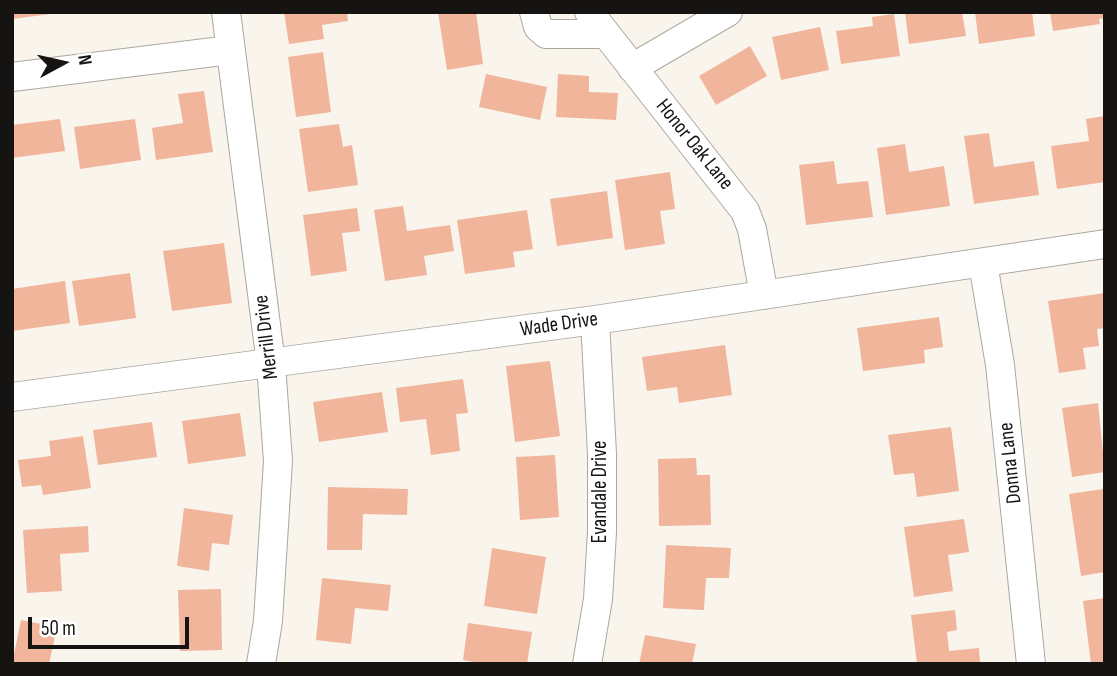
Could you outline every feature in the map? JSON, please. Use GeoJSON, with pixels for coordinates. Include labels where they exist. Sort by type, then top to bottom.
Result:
{"type":"FeatureCollection","features":[{"type":"Feature","properties":{"kind":"street","name":"Merrill Drive"},"geometry":{"type":"LineString","coordinates":[[226,12],[271,364],[278,461],[268,621],[261,664]]}},
{"type":"Feature","properties":{"kind":"street"},"geometry":{"type":"LineString","coordinates":[[534,12],[538,27],[545,34],[597,23]]}},
{"type":"Feature","properties":{"kind":"street"},"geometry":{"type":"LineString","coordinates":[[632,68],[728,12]]}},
{"type":"Feature","properties":{"kind":"street","name":"Honor Oak Lane"},"geometry":{"type":"LineString","coordinates":[[597,23],[745,211],[752,229],[764,295]]}},
{"type":"Feature","properties":{"kind":"street"},"geometry":{"type":"LineString","coordinates":[[12,76],[230,50]]}},
{"type":"Feature","properties":{"kind":"street","name":"Wade Drive"},"geometry":{"type":"LineString","coordinates":[[12,397],[595,320],[1105,244]]}},
{"type":"Feature","properties":{"kind":"street","name":"Donna Lane"},"geometry":{"type":"LineString","coordinates":[[983,263],[1000,365],[1031,664]]}},
{"type":"Feature","properties":{"kind":"street","name":"Evandale Drive"},"geometry":{"type":"LineString","coordinates":[[587,664],[598,599],[602,532],[602,454],[595,320]]}},
{"type":"Feature","properties":{"kind":"building"},"geometry":{"type":"Polygon","coordinates":[[[12,12],[50,12],[51,14],[12,19],[12,12]]]}},
{"type":"Feature","properties":{"kind":"building"},"geometry":{"type":"Polygon","coordinates":[[[284,12],[347,12],[348,21],[322,25],[324,39],[289,44],[284,12]]]}},
{"type":"Feature","properties":{"kind":"building"},"geometry":{"type":"Polygon","coordinates":[[[438,12],[476,12],[483,64],[447,70],[438,12]]]}},
{"type":"Feature","properties":{"kind":"building"},"geometry":{"type":"Polygon","coordinates":[[[905,12],[962,12],[966,36],[909,44],[905,12]]]}},
{"type":"Feature","properties":{"kind":"building"},"geometry":{"type":"Polygon","coordinates":[[[975,12],[1032,12],[1035,36],[979,44],[975,12]]]}},
{"type":"Feature","properties":{"kind":"building"},"geometry":{"type":"Polygon","coordinates":[[[1050,12],[1105,12],[1105,18],[1099,19],[1100,24],[1053,31],[1050,12]]]}},
{"type":"Feature","properties":{"kind":"building"},"geometry":{"type":"Polygon","coordinates":[[[894,14],[900,56],[841,64],[836,31],[873,26],[872,17],[894,14]]]}},
{"type":"Feature","properties":{"kind":"building"},"geometry":{"type":"Polygon","coordinates":[[[820,27],[829,70],[781,80],[772,37],[820,27]]]}},
{"type":"Feature","properties":{"kind":"building"},"geometry":{"type":"Polygon","coordinates":[[[750,46],[767,76],[716,105],[699,76],[750,46]]]}},
{"type":"Feature","properties":{"kind":"building"},"geometry":{"type":"Polygon","coordinates":[[[323,52],[331,112],[296,117],[288,57],[323,52]]]}},
{"type":"Feature","properties":{"kind":"building"},"geometry":{"type":"Polygon","coordinates":[[[486,74],[547,87],[540,120],[479,107],[486,74]]]}},
{"type":"Feature","properties":{"kind":"building"},"geometry":{"type":"Polygon","coordinates":[[[558,74],[589,76],[589,92],[618,93],[616,120],[556,117],[558,74]]]}},
{"type":"Feature","properties":{"kind":"building"},"geometry":{"type":"Polygon","coordinates":[[[204,91],[213,152],[156,160],[152,128],[183,123],[178,94],[204,91]]]}},
{"type":"Feature","properties":{"kind":"building"},"geometry":{"type":"Polygon","coordinates":[[[1105,116],[1105,182],[1057,189],[1051,146],[1089,141],[1086,119],[1105,116]]]}},
{"type":"Feature","properties":{"kind":"building"},"geometry":{"type":"Polygon","coordinates":[[[60,119],[65,151],[12,158],[12,125],[60,119]]]}},
{"type":"Feature","properties":{"kind":"building"},"geometry":{"type":"Polygon","coordinates":[[[135,119],[141,160],[80,169],[74,127],[135,119]]]}},
{"type":"Feature","properties":{"kind":"building"},"geometry":{"type":"Polygon","coordinates":[[[339,124],[343,147],[352,145],[358,185],[308,192],[299,129],[339,124]]]}},
{"type":"Feature","properties":{"kind":"building"},"geometry":{"type":"Polygon","coordinates":[[[989,133],[994,167],[1034,161],[1039,195],[974,204],[964,136],[989,133]]]}},
{"type":"Feature","properties":{"kind":"building"},"geometry":{"type":"Polygon","coordinates":[[[905,144],[909,172],[944,166],[950,206],[886,215],[877,148],[905,144]]]}},
{"type":"Feature","properties":{"kind":"building"},"geometry":{"type":"Polygon","coordinates":[[[834,161],[837,184],[868,181],[873,217],[806,225],[799,165],[834,161]]]}},
{"type":"Feature","properties":{"kind":"building"},"geometry":{"type":"Polygon","coordinates":[[[670,172],[675,209],[660,211],[665,244],[625,250],[615,180],[670,172]]]}},
{"type":"Feature","properties":{"kind":"building"},"geometry":{"type":"Polygon","coordinates":[[[607,191],[613,238],[557,246],[550,199],[607,191]]]}},
{"type":"Feature","properties":{"kind":"building"},"geometry":{"type":"Polygon","coordinates":[[[403,206],[407,231],[450,225],[454,251],[424,256],[427,275],[385,281],[374,210],[403,206]]]}},
{"type":"Feature","properties":{"kind":"building"},"geometry":{"type":"Polygon","coordinates":[[[357,208],[360,231],[342,233],[347,271],[311,276],[303,215],[357,208]]]}},
{"type":"Feature","properties":{"kind":"building"},"geometry":{"type":"Polygon","coordinates":[[[527,210],[533,249],[513,252],[515,267],[465,274],[457,220],[527,210]]]}},
{"type":"Feature","properties":{"kind":"building"},"geometry":{"type":"Polygon","coordinates":[[[224,243],[232,303],[172,311],[163,251],[224,243]]]}},
{"type":"Feature","properties":{"kind":"building"},"geometry":{"type":"Polygon","coordinates":[[[130,273],[136,318],[79,326],[72,281],[130,273]]]}},
{"type":"Feature","properties":{"kind":"building"},"geometry":{"type":"Polygon","coordinates":[[[65,281],[70,323],[12,331],[12,289],[65,281]]]}},
{"type":"Feature","properties":{"kind":"building"},"geometry":{"type":"Polygon","coordinates":[[[1105,293],[1105,328],[1097,329],[1099,346],[1083,348],[1086,369],[1059,373],[1048,301],[1105,293]]]}},
{"type":"Feature","properties":{"kind":"building"},"geometry":{"type":"Polygon","coordinates":[[[939,317],[943,347],[924,350],[925,363],[863,371],[857,328],[939,317]]]}},
{"type":"Feature","properties":{"kind":"building"},"geometry":{"type":"Polygon","coordinates":[[[725,345],[732,395],[679,403],[677,387],[647,391],[642,357],[725,345]]]}},
{"type":"Feature","properties":{"kind":"building"},"geometry":{"type":"Polygon","coordinates":[[[550,361],[560,436],[515,442],[506,366],[550,361]]]}},
{"type":"Feature","properties":{"kind":"building"},"geometry":{"type":"Polygon","coordinates":[[[463,379],[468,413],[456,414],[460,451],[431,455],[426,419],[400,422],[396,388],[463,379]]]}},
{"type":"Feature","properties":{"kind":"building"},"geometry":{"type":"Polygon","coordinates":[[[382,392],[388,432],[319,442],[313,402],[382,392]]]}},
{"type":"Feature","properties":{"kind":"building"},"geometry":{"type":"Polygon","coordinates":[[[1098,403],[1105,472],[1072,477],[1062,408],[1098,403]]]}},
{"type":"Feature","properties":{"kind":"building"},"geometry":{"type":"Polygon","coordinates":[[[240,413],[246,456],[188,464],[182,421],[240,413]]]}},
{"type":"Feature","properties":{"kind":"building"},"geometry":{"type":"Polygon","coordinates":[[[152,422],[157,457],[98,465],[93,430],[152,422]]]}},
{"type":"Feature","properties":{"kind":"building"},"geometry":{"type":"Polygon","coordinates":[[[951,427],[959,491],[917,497],[914,473],[894,475],[888,435],[951,427]]]}},
{"type":"Feature","properties":{"kind":"building"},"geometry":{"type":"Polygon","coordinates":[[[83,436],[91,488],[43,495],[41,485],[22,487],[18,460],[51,456],[49,441],[83,436]]]}},
{"type":"Feature","properties":{"kind":"building"},"geometry":{"type":"Polygon","coordinates":[[[555,455],[559,517],[520,520],[516,457],[555,455]]]}},
{"type":"Feature","properties":{"kind":"building"},"geometry":{"type":"Polygon","coordinates":[[[696,458],[697,475],[710,475],[711,525],[659,526],[658,459],[696,458]]]}},
{"type":"Feature","properties":{"kind":"building"},"geometry":{"type":"Polygon","coordinates":[[[328,487],[408,489],[407,515],[363,514],[362,550],[327,550],[328,487]]]}},
{"type":"Feature","properties":{"kind":"building"},"geometry":{"type":"Polygon","coordinates":[[[1103,489],[1105,572],[1081,576],[1069,494],[1103,489]]]}},
{"type":"Feature","properties":{"kind":"building"},"geometry":{"type":"Polygon","coordinates":[[[184,508],[233,515],[229,545],[212,543],[209,571],[177,566],[184,508]]]}},
{"type":"Feature","properties":{"kind":"building"},"geometry":{"type":"Polygon","coordinates":[[[964,519],[969,552],[948,555],[953,591],[914,597],[904,527],[964,519]]]}},
{"type":"Feature","properties":{"kind":"building"},"geometry":{"type":"Polygon","coordinates":[[[88,526],[89,552],[60,554],[62,591],[27,593],[23,530],[88,526]]]}},
{"type":"Feature","properties":{"kind":"building"},"geometry":{"type":"Polygon","coordinates":[[[666,545],[731,548],[729,578],[706,578],[704,610],[663,608],[666,545]]]}},
{"type":"Feature","properties":{"kind":"building"},"geometry":{"type":"Polygon","coordinates":[[[492,548],[546,557],[537,614],[484,606],[492,548]]]}},
{"type":"Feature","properties":{"kind":"building"},"geometry":{"type":"Polygon","coordinates":[[[322,578],[391,585],[388,611],[355,608],[351,644],[316,640],[322,578]]]}},
{"type":"Feature","properties":{"kind":"building"},"geometry":{"type":"Polygon","coordinates":[[[221,589],[222,650],[180,651],[178,590],[221,589]]]}},
{"type":"Feature","properties":{"kind":"building"},"geometry":{"type":"Polygon","coordinates":[[[1105,598],[1105,664],[1091,664],[1083,601],[1105,598]]]}},
{"type":"Feature","properties":{"kind":"building"},"geometry":{"type":"Polygon","coordinates":[[[955,610],[957,630],[947,632],[949,651],[979,648],[980,664],[917,664],[911,615],[955,610]]]}},
{"type":"Feature","properties":{"kind":"building"},"geometry":{"type":"Polygon","coordinates":[[[21,620],[57,627],[49,664],[12,664],[21,620]]]}},
{"type":"Feature","properties":{"kind":"building"},"geometry":{"type":"Polygon","coordinates":[[[468,623],[532,632],[527,664],[485,664],[463,660],[468,623]]]}},
{"type":"Feature","properties":{"kind":"building"},"geometry":{"type":"Polygon","coordinates":[[[645,635],[696,644],[692,664],[639,664],[645,635]]]}}]}
